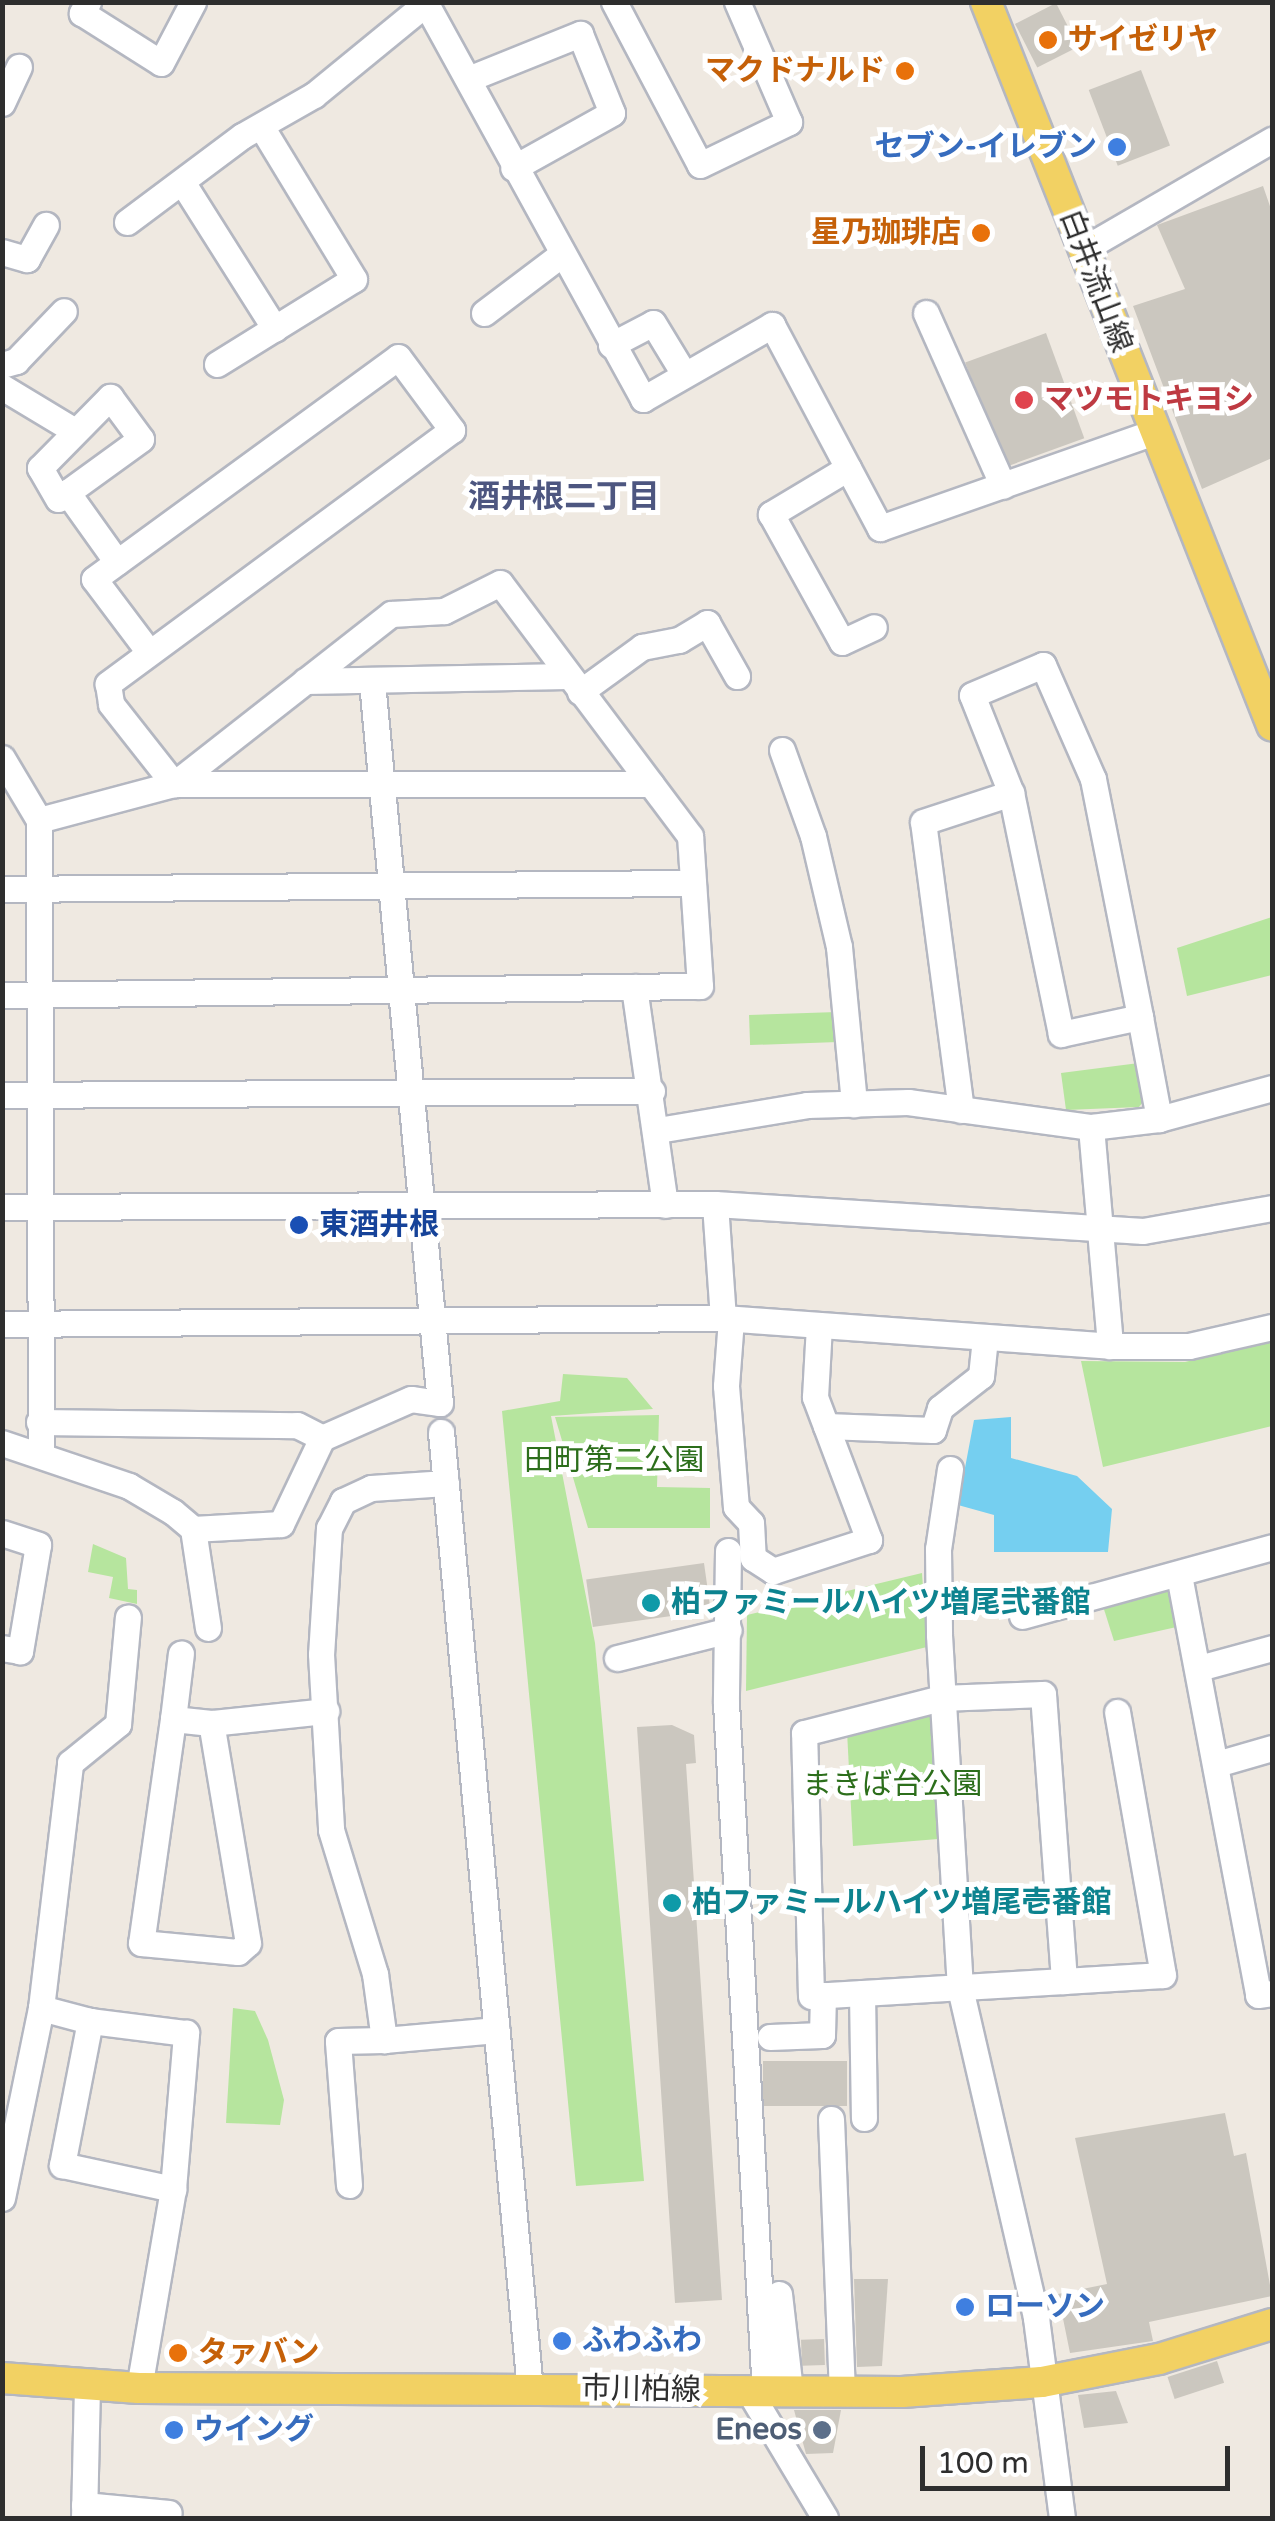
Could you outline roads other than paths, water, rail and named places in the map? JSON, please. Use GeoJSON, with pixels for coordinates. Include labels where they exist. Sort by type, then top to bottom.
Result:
{"type":"FeatureCollection","features":[{"type":"Feature","properties":{"kind":"main road","name":"白井流山線"},"geometry":{"type":"LineString","coordinates":[[986,2],[1272,725]]}},
{"type":"Feature","properties":{"kind":"main road","name":"市川柏線"},"geometry":{"type":"LineString","coordinates":[[2,2378],[140,2388],[842,2391],[1042,2382],[1159,2359],[1272,2324]]}},
{"type":"Feature","properties":{"kind":"street"},"geometry":{"type":"LineString","coordinates":[[88,2],[82,13],[161,62],[193,2]]}},
{"type":"Feature","properties":{"kind":"street"},"geometry":{"type":"LineString","coordinates":[[614,2],[700,166],[789,122],[737,2]]}},
{"type":"Feature","properties":{"kind":"street"},"geometry":{"type":"LineString","coordinates":[[127,222],[184,185],[260,126],[314,96],[425,3],[558,257],[642,399],[772,325],[880,528],[1154,432]]}},
{"type":"Feature","properties":{"kind":"street"},"geometry":{"type":"LineString","coordinates":[[468,79],[580,34],[612,113],[512,168]]}},
{"type":"Feature","properties":{"kind":"street"},"geometry":{"type":"LineString","coordinates":[[2,103],[19,67]]}},
{"type":"Feature","properties":{"kind":"street"},"geometry":{"type":"LineString","coordinates":[[217,364],[354,279],[260,126]]}},
{"type":"Feature","properties":{"kind":"street"},"geometry":{"type":"LineString","coordinates":[[1082,250],[1272,140]]}},
{"type":"Feature","properties":{"kind":"street"},"geometry":{"type":"LineString","coordinates":[[184,185],[275,329]]}},
{"type":"Feature","properties":{"kind":"street"},"geometry":{"type":"LineString","coordinates":[[2,252],[27,259],[46,225]]}},
{"type":"Feature","properties":{"kind":"street"},"geometry":{"type":"LineString","coordinates":[[484,313],[558,257]]}},
{"type":"Feature","properties":{"kind":"street"},"geometry":{"type":"LineString","coordinates":[[2,365],[16,361],[64,311]]}},
{"type":"Feature","properties":{"kind":"street"},"geometry":{"type":"LineString","coordinates":[[926,313],[1002,486]]}},
{"type":"Feature","properties":{"kind":"street"},"geometry":{"type":"LineString","coordinates":[[612,345],[654,324],[684,374]]}},
{"type":"Feature","properties":{"kind":"street"},"geometry":{"type":"LineString","coordinates":[[149,652],[94,579],[398,357],[452,430],[108,684],[111,704],[174,784]]}},
{"type":"Feature","properties":{"kind":"street"},"geometry":{"type":"LineString","coordinates":[[2,387],[75,431]]}},
{"type":"Feature","properties":{"kind":"street"},"geometry":{"type":"LineString","coordinates":[[110,397],[142,439],[68,492],[58,498],[40,468],[110,397]]}},
{"type":"Feature","properties":{"kind":"street"},"geometry":{"type":"LineString","coordinates":[[848,468],[771,514],[842,642],[874,628]]}},
{"type":"Feature","properties":{"kind":"street"},"geometry":{"type":"LineString","coordinates":[[68,492],[117,562]]}},
{"type":"Feature","properties":{"kind":"street"},"geometry":{"type":"LineString","coordinates":[[2,995],[700,986],[690,836],[500,583],[444,611],[391,614],[174,784]]}},
{"type":"Feature","properties":{"kind":"street"},"geometry":{"type":"LineString","coordinates":[[305,682],[574,684],[642,647],[679,640],[707,622],[737,676]]}},
{"type":"Feature","properties":{"kind":"street"},"geometry":{"type":"LineString","coordinates":[[1140,1017],[1061,1034],[1011,793],[972,695],[1043,665],[1092,778],[1140,1017],[1159,1119]]}},
{"type":"Feature","properties":{"kind":"street"},"geometry":{"type":"LineString","coordinates":[[2,1444],[129,1486],[193,1529],[281,1524],[322,1438],[411,1399],[440,1403],[372,682]]}},
{"type":"Feature","properties":{"kind":"street"},"geometry":{"type":"LineString","coordinates":[[782,750],[814,836],[839,947],[854,1104]]}},
{"type":"Feature","properties":{"kind":"street"},"geometry":{"type":"LineString","coordinates":[[2,758],[39,820],[40,1454]]}},
{"type":"Feature","properties":{"kind":"street"},"geometry":{"type":"LineString","coordinates":[[39,820],[174,784],[651,784]]}},
{"type":"Feature","properties":{"kind":"street"},"geometry":{"type":"LineString","coordinates":[[961,1110],[923,822],[1011,793]]}},
{"type":"Feature","properties":{"kind":"street"},"geometry":{"type":"LineString","coordinates":[[2,889],[693,883]]}},
{"type":"Feature","properties":{"kind":"street"},"geometry":{"type":"LineString","coordinates":[[634,988],[658,1130],[664,1205]]}},
{"type":"Feature","properties":{"kind":"street"},"geometry":{"type":"LineString","coordinates":[[658,1130],[854,1104],[961,1110],[1091,1127],[1159,1119],[1272,1088]]}},
{"type":"Feature","properties":{"kind":"street"},"geometry":{"type":"LineString","coordinates":[[2,1096],[652,1092]]}},
{"type":"Feature","properties":{"kind":"street"},"geometry":{"type":"LineString","coordinates":[[1091,1127],[1110,1346]]}},
{"type":"Feature","properties":{"kind":"street"},"geometry":{"type":"LineString","coordinates":[[2,1207],[715,1204],[1142,1231],[1272,1208]]}},
{"type":"Feature","properties":{"kind":"street"},"geometry":{"type":"LineString","coordinates":[[715,1204],[727,1319],[726,1386],[736,1506],[751,1524],[753,1558],[773,1571],[870,1540],[814,1398],[820,1324]]}},
{"type":"Feature","properties":{"kind":"street"},"geometry":{"type":"LineString","coordinates":[[2,1324],[727,1319],[1110,1346],[1188,1346],[1272,1327]]}},
{"type":"Feature","properties":{"kind":"street"},"geometry":{"type":"LineString","coordinates":[[826,1426],[933,1430],[940,1408],[981,1376],[985,1337]]}},
{"type":"Feature","properties":{"kind":"street"},"geometry":{"type":"LineString","coordinates":[[39,1422],[297,1426],[322,1438]]}},
{"type":"Feature","properties":{"kind":"street"},"geometry":{"type":"LineString","coordinates":[[441,1432],[530,2389]]}},
{"type":"Feature","properties":{"kind":"street"},"geometry":{"type":"LineString","coordinates":[[950,1461],[938,1549],[941,1698],[960,1988],[1036,2318],[1062,2518]]}},
{"type":"Feature","properties":{"kind":"street"},"geometry":{"type":"LineString","coordinates":[[384,2040],[375,1974],[331,1830],[321,1654],[329,1528],[343,1500],[371,1488],[446,1483]]}},
{"type":"Feature","properties":{"kind":"street"},"geometry":{"type":"LineString","coordinates":[[193,1529],[208,1628]]}},
{"type":"Feature","properties":{"kind":"street"},"geometry":{"type":"LineString","coordinates":[[2,1533],[38,1544],[20,1651],[2,1648]]}},
{"type":"Feature","properties":{"kind":"street"},"geometry":{"type":"LineString","coordinates":[[1022,1616],[1272,1547]]}},
{"type":"Feature","properties":{"kind":"street"},"geometry":{"type":"LineString","coordinates":[[728,1550],[729,1630],[718,1674],[768,2391],[825,2518]]}},
{"type":"Feature","properties":{"kind":"street"},"geometry":{"type":"LineString","coordinates":[[1180,1575],[1220,1763],[1258,1995],[1272,1992]]}},
{"type":"Feature","properties":{"kind":"street"},"geometry":{"type":"LineString","coordinates":[[2,2198],[41,2008],[70,1763],[118,1724],[128,1617]]}},
{"type":"Feature","properties":{"kind":"street"},"geometry":{"type":"LineString","coordinates":[[617,1658],[729,1630]]}},
{"type":"Feature","properties":{"kind":"street"},"geometry":{"type":"LineString","coordinates":[[1199,1668],[1272,1648]]}},
{"type":"Feature","properties":{"kind":"street"},"geometry":{"type":"LineString","coordinates":[[181,1653],[141,1942],[238,1952],[248,1943],[211,1724]]}},
{"type":"Feature","properties":{"kind":"street"},"geometry":{"type":"LineString","coordinates":[[1064,1981],[1043,1694],[941,1698],[804,1733],[811,1996],[960,1988],[1163,1975],[1117,1712]]}},
{"type":"Feature","properties":{"kind":"street"},"geometry":{"type":"LineString","coordinates":[[172,1719],[211,1724],[326,1711]]}},
{"type":"Feature","properties":{"kind":"street"},"geometry":{"type":"LineString","coordinates":[[1220,1763],[1272,1748]]}},
{"type":"Feature","properties":{"kind":"street"},"geometry":{"type":"LineString","coordinates":[[862,1993],[864,2118]]}},
{"type":"Feature","properties":{"kind":"street"},"geometry":{"type":"LineString","coordinates":[[770,2037],[822,2035],[823,1995]]}},
{"type":"Feature","properties":{"kind":"street"},"geometry":{"type":"LineString","coordinates":[[41,2008],[90,2021],[186,2033],[173,2189],[140,2388]]}},
{"type":"Feature","properties":{"kind":"street"},"geometry":{"type":"LineString","coordinates":[[90,2021],[62,2165],[173,2189]]}},
{"type":"Feature","properties":{"kind":"street"},"geometry":{"type":"LineString","coordinates":[[349,2184],[338,2041],[496,2030]]}},
{"type":"Feature","properties":{"kind":"street"},"geometry":{"type":"LineString","coordinates":[[831,2119],[842,2391]]}},
{"type":"Feature","properties":{"kind":"street"},"geometry":{"type":"LineString","coordinates":[[768,2391],[779,2294]]}},
{"type":"Feature","properties":{"kind":"street"},"geometry":{"type":"LineString","coordinates":[[87,2386],[84,2512],[169,2513]]}},
{"type":"Feature","properties":{"kind":"water"},"geometry":{"type":"Polygon","coordinates":[[[1011,1417],[1011,1458],[1077,1476],[1112,1509],[1108,1552],[994,1552],[994,1515],[958,1505],[974,1420],[1011,1417]]]}},
{"type":"Feature","properties":{"kind":"place","name":"サイゼリヤ"},"geometry":{"type":"Point","coordinates":[1048,40]}},
{"type":"Feature","properties":{"kind":"place","name":"マクドナルド"},"geometry":{"type":"Point","coordinates":[905,71]}},
{"type":"Feature","properties":{"kind":"place","name":"セブン-イレブン"},"geometry":{"type":"Point","coordinates":[1117,147]}},
{"type":"Feature","properties":{"kind":"place","name":"星乃珈琲店"},"geometry":{"type":"Point","coordinates":[981,233]}},
{"type":"Feature","properties":{"kind":"place","name":"マツモトキヨシ"},"geometry":{"type":"Point","coordinates":[1024,400]}},
{"type":"Feature","properties":{"kind":"place","name":"東酒井根"},"geometry":{"type":"Point","coordinates":[299,1225]}},
{"type":"Feature","properties":{"kind":"place","name":"柏ファミールハイツ増尾弐番館"},"geometry":{"type":"Point","coordinates":[651,1603]}},
{"type":"Feature","properties":{"kind":"place","name":"柏ファミールハイツ増尾壱番館"},"geometry":{"type":"Point","coordinates":[672,1903]}},
{"type":"Feature","properties":{"kind":"place","name":"ローソン"},"geometry":{"type":"Point","coordinates":[965,2307]}},
{"type":"Feature","properties":{"kind":"place","name":"ふわふわ"},"geometry":{"type":"Point","coordinates":[562,2341]}},
{"type":"Feature","properties":{"kind":"place","name":"タァバン"},"geometry":{"type":"Point","coordinates":[178,2353]}},
{"type":"Feature","properties":{"kind":"place","name":"ウイング"},"geometry":{"type":"Point","coordinates":[174,2430]}},
{"type":"Feature","properties":{"kind":"place","name":"Eneos"},"geometry":{"type":"Point","coordinates":[822,2430]}},
{"type":"Feature","properties":{"kind":"district","name":"酒井根二丁目"},"geometry":{"type":"Point","coordinates":[564,497]}},
{"type":"Feature","properties":{"kind":"park label","name":"田町第二公園"},"geometry":{"type":"Point","coordinates":[614,1461]}},
{"type":"Feature","properties":{"kind":"park label","name":"まきば台公園"},"geometry":{"type":"Point","coordinates":[892,1785]}}]}
